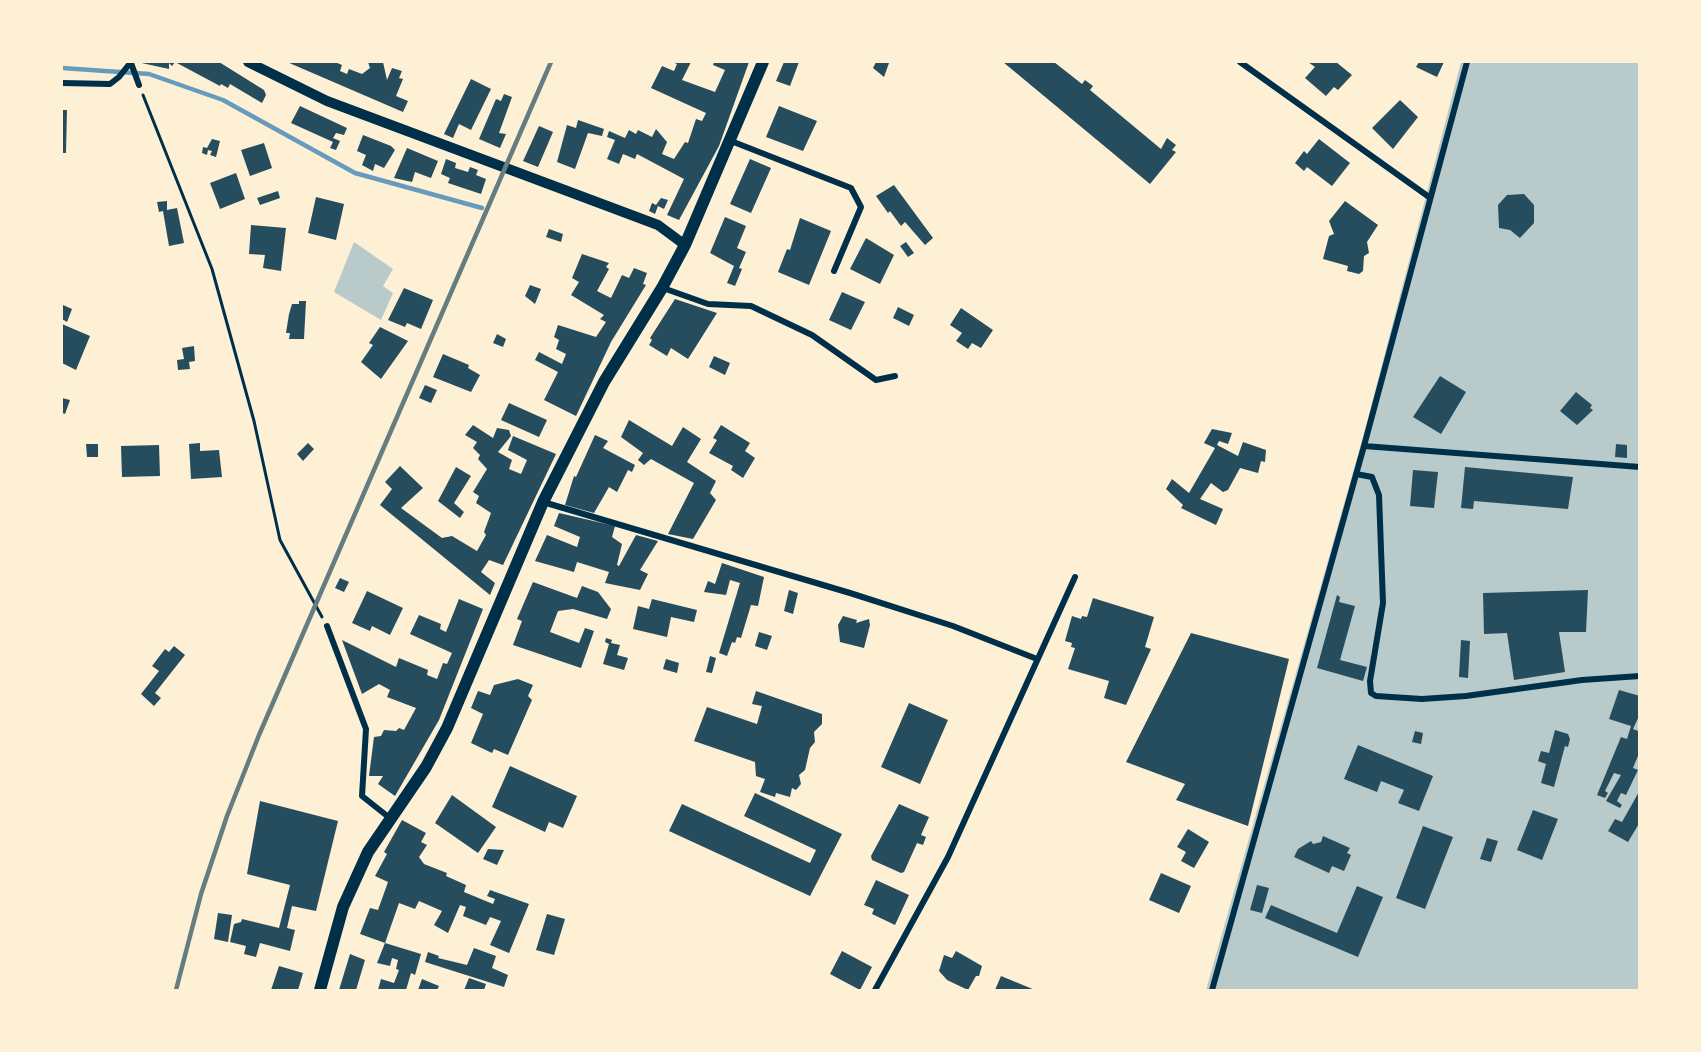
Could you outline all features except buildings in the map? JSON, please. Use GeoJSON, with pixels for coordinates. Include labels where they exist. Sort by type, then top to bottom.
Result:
{"type":"FeatureCollection","features":[{"type":"Feature","properties":{"kind":"main road"},"geometry":{"type":"LineString","coordinates":[[320,990],[343,907],[368,852],[426,767],[447,728],[543,502],[604,382],[662,288],[685,245],[763,62]]}},
{"type":"Feature","properties":{"kind":"street"},"geometry":{"type":"LineString","coordinates":[[62,83],[110,84],[131,62],[139,85]]}},
{"type":"Feature","properties":{"kind":"street"},"geometry":{"type":"LineString","coordinates":[[248,62],[327,101],[658,225],[685,245]]}},
{"type":"Feature","properties":{"kind":"street"},"geometry":{"type":"LineString","coordinates":[[1240,62],[1428,198]]}},
{"type":"Feature","properties":{"kind":"street"},"geometry":{"type":"LineString","coordinates":[[1212,990],[1364,446],[1428,198],[1467,62]]}},
{"type":"Feature","properties":{"kind":"street"},"geometry":{"type":"LineString","coordinates":[[731,141],[851,188],[861,207],[834,271]]}},
{"type":"Feature","properties":{"kind":"street"},"geometry":{"type":"LineString","coordinates":[[662,288],[708,304],[751,306],[812,335],[876,380],[895,376]]}},
{"type":"Feature","properties":{"kind":"street"},"geometry":{"type":"LineString","coordinates":[[1364,446],[1640,467]]}},
{"type":"Feature","properties":{"kind":"street"},"geometry":{"type":"LineString","coordinates":[[1356,474],[1372,477],[1379,495],[1383,603],[1370,681],[1371,693],[1376,696],[1422,699],[1466,696],[1582,680],[1640,676]]}},
{"type":"Feature","properties":{"kind":"street"},"geometry":{"type":"LineString","coordinates":[[543,502],[850,593],[953,626],[1036,659]]}},
{"type":"Feature","properties":{"kind":"street"},"geometry":{"type":"LineString","coordinates":[[875,990],[948,857],[1036,659],[1075,578]]}},
{"type":"Feature","properties":{"kind":"street"},"geometry":{"type":"LineString","coordinates":[[327,626],[366,729],[362,796],[391,819]]}},
{"type":"Feature","properties":{"kind":"path"},"geometry":{"type":"LineString","coordinates":[[139,85],[212,269],[254,421],[280,540],[327,626]]}},
{"type":"Feature","properties":{"kind":"shaded area"},"geometry":{"type":"Polygon","coordinates":[[[1461,62],[1639,62],[1639,990],[1206,990],[1363,437],[1461,62]]]}},
{"type":"Feature","properties":{"kind":"shaded area"},"geometry":{"type":"Polygon","coordinates":[[[354,242],[393,269],[383,286],[393,293],[381,320],[334,292],[354,242]]]}},
{"type":"Feature","properties":{"kind":"waterway"},"geometry":{"type":"LineString","coordinates":[[62,68],[149,74],[223,100],[355,173],[482,208]]}},
{"type":"Feature","properties":{"kind":"railway"},"geometry":{"type":"LineString","coordinates":[[176,990],[201,894],[227,816],[259,735],[551,62]]}}]}
